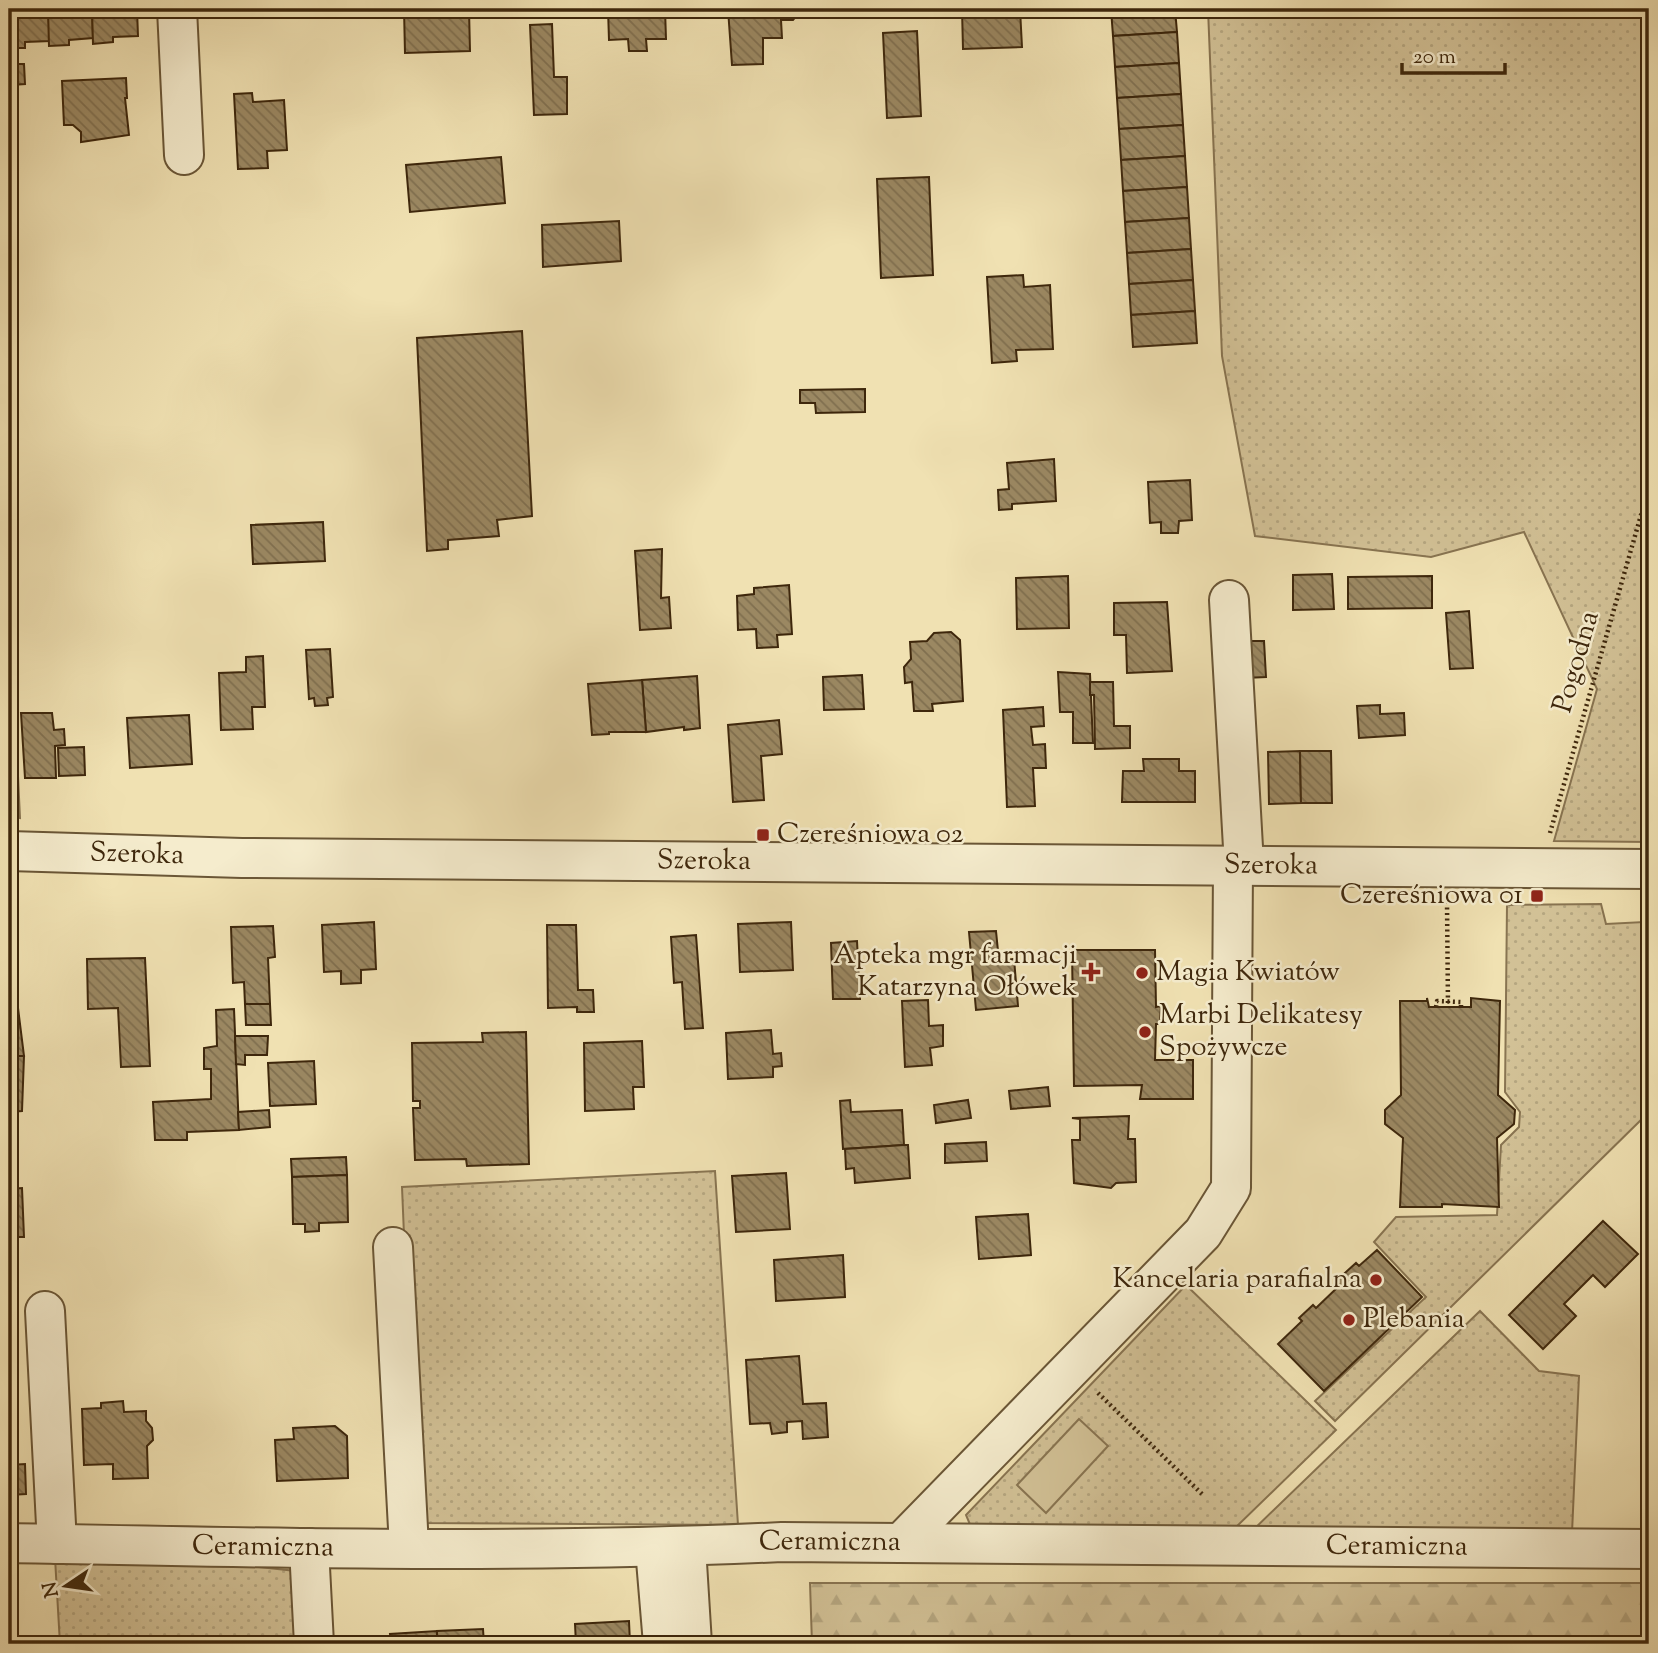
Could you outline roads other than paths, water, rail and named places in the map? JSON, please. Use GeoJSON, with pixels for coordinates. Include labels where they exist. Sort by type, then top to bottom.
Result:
{"type":"FeatureCollection","features":[{"type":"Feature","properties":{"kind":"street"},"geometry":{"type":"LineString","coordinates":[[177,9],[184,155]]}},
{"type":"Feature","properties":{"kind":"street"},"geometry":{"type":"LineString","coordinates":[[901,1543],[1203,1233],[1231,1188],[1238,865],[1228,600]]}},
{"type":"Feature","properties":{"kind":"street","name":"Szeroka"},"geometry":{"type":"LineString","coordinates":[[9,851],[242,858],[1649,869]]}},
{"type":"Feature","properties":{"kind":"street"},"geometry":{"type":"LineString","coordinates":[[393,1247],[409,1548]]}},
{"type":"Feature","properties":{"kind":"street"},"geometry":{"type":"LineString","coordinates":[[45,1311],[57,1544]]}},
{"type":"Feature","properties":{"kind":"street","name":"Ceramiczna"},"geometry":{"type":"LineString","coordinates":[[9,1543],[309,1548],[670,1547],[782,1542],[1649,1549]]}},
{"type":"Feature","properties":{"kind":"street"},"geometry":{"type":"LineString","coordinates":[[663,1644],[670,1547]]}},
{"type":"Feature","properties":{"kind":"street"},"geometry":{"type":"LineString","coordinates":[[670,1547],[692,1644]]}},
{"type":"Feature","properties":{"kind":"street"},"geometry":{"type":"LineString","coordinates":[[309,1548],[314,1644]]}},
{"type":"Feature","properties":{"kind":"place","name":"Czereśniowa 02"},"geometry":{"type":"Point","coordinates":[763,835]}},
{"type":"Feature","properties":{"kind":"place","name":"Czereśniowa 01"},"geometry":{"type":"Point","coordinates":[1537,896]}},
{"type":"Feature","properties":{"kind":"place","name":"Apteka mgr farmacji Katarzyna Ołówek"},"geometry":{"type":"Point","coordinates":[1091,972]}},
{"type":"Feature","properties":{"kind":"place","name":"Magia Kwiatów"},"geometry":{"type":"Point","coordinates":[1142,973]}},
{"type":"Feature","properties":{"kind":"place","name":"Marbi Delikatesy Spożywcze"},"geometry":{"type":"Point","coordinates":[1145,1032]}},
{"type":"Feature","properties":{"kind":"place","name":"Kancelaria parafialna"},"geometry":{"type":"Point","coordinates":[1376,1280]}},
{"type":"Feature","properties":{"kind":"place","name":"Plebania"},"geometry":{"type":"Point","coordinates":[1349,1320]}}]}
